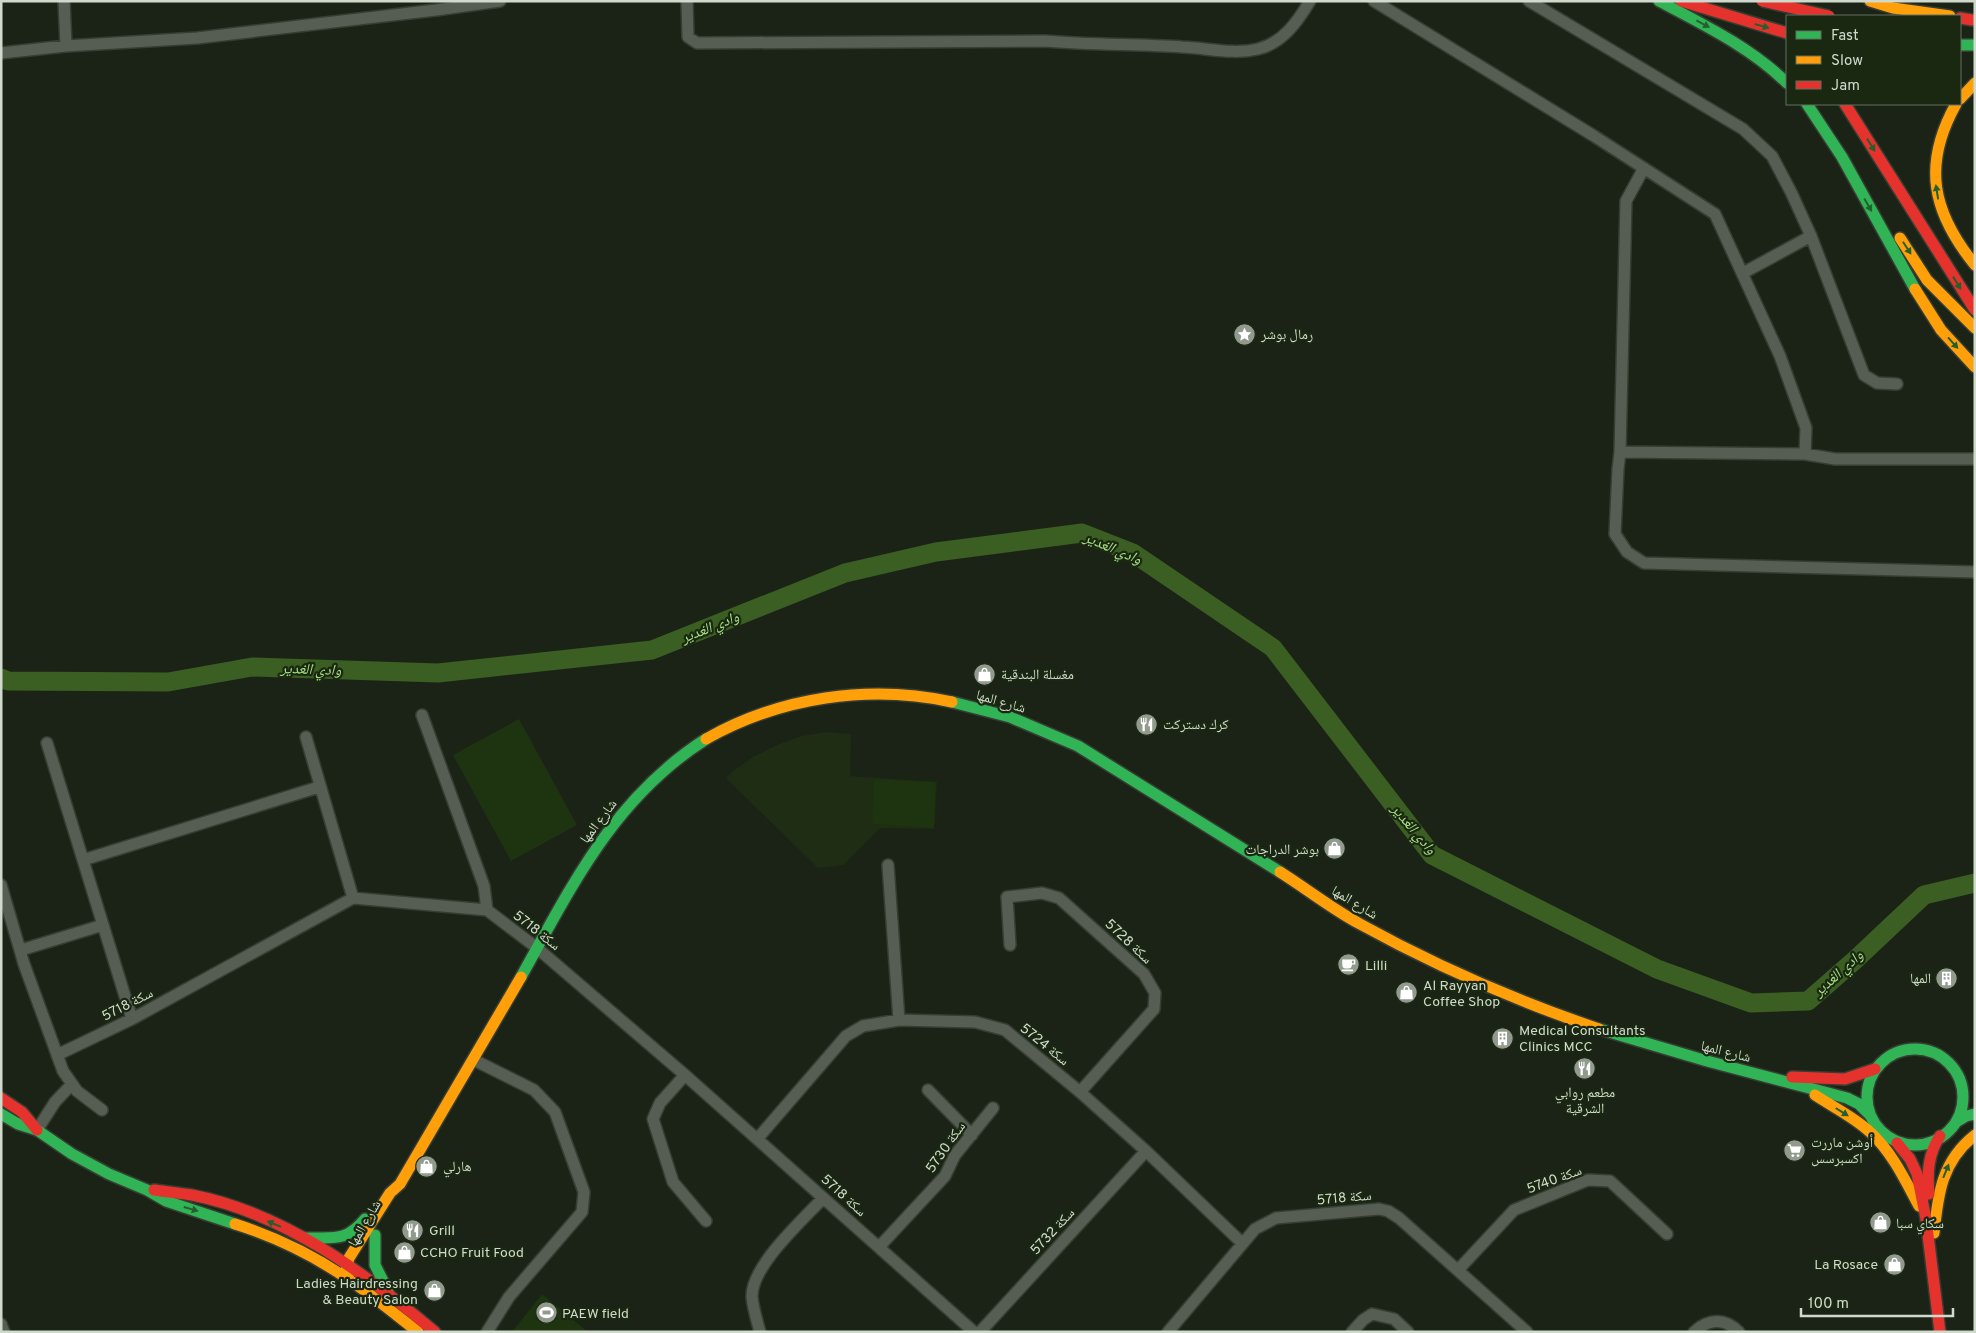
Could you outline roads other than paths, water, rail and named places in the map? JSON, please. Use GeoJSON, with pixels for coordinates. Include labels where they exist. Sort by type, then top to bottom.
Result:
{"type":"FeatureCollection","features":[{"type":"Feature","properties":{"kind":"main road"},"geometry":{"type":"LineString","coordinates":[[1659,1],[1711,28],[1752,54],[1786,82]]}},
{"type":"Feature","properties":{"kind":"main road"},"geometry":{"type":"LineString","coordinates":[[1681,1],[1786,33]]}},
{"type":"Feature","properties":{"kind":"main road"},"geometry":{"type":"LineString","coordinates":[[1762,1],[1825,15]]}},
{"type":"Feature","properties":{"kind":"main road"},"geometry":{"type":"LineString","coordinates":[[1870,1],[1893,8],[1943,15]]}},
{"type":"Feature","properties":{"kind":"main road"},"geometry":{"type":"LineString","coordinates":[[1961,45],[1975,45]]}},
{"type":"Feature","properties":{"kind":"main road"},"geometry":{"type":"LineString","coordinates":[[1752,54],[1768,60],[1786,74]]}},
{"type":"Feature","properties":{"kind":"main road"},"geometry":{"type":"LineString","coordinates":[[1961,97],[1975,83]]}},
{"type":"Feature","properties":{"kind":"main road"},"geometry":{"type":"LineString","coordinates":[[1808,105],[1826,132],[1938,326],[1975,367]]}},
{"type":"Feature","properties":{"kind":"main road"},"geometry":{"type":"LineString","coordinates":[[1815,105],[1928,280],[1975,328]]}},
{"type":"Feature","properties":{"kind":"main road"},"geometry":{"type":"LineString","coordinates":[[1846,105],[1975,310]]}},
{"type":"Feature","properties":{"kind":"main road"},"geometry":{"type":"LineString","coordinates":[[1955,105],[1944,126],[1940,141],[1935,166],[1936,192],[1945,222],[1953,238],[1975,265]]}},
{"type":"Feature","properties":{"kind":"main road","name":"شارع المها"},"geometry":{"type":"LineString","coordinates":[[349,1270],[359,1262],[375,1235],[393,1204],[400,1184],[474,1060],[591,856],[612,825],[651,781],[698,742],[752,715],[794,704],[868,693],[942,701],[986,711],[1030,725],[1072,743],[1170,802],[1358,922],[1482,984],[1550,1012],[1623,1037],[1692,1058],[1847,1098],[1859,1104],[1870,1115]]}},
{"type":"Feature","properties":{"kind":"main road"},"geometry":{"type":"LineString","coordinates":[[1940,1332],[1926,1219],[1917,1174],[1910,1159],[1897,1143],[1880,1129],[1870,1115],[1867,1097],[1869,1083],[1875,1070],[1889,1056],[1902,1050],[1914,1049],[1929,1051],[1940,1056],[1949,1064],[1960,1080],[1975,1091]]}},
{"type":"Feature","properties":{"kind":"main road","name":"شارع المها"},"geometry":{"type":"LineString","coordinates":[[1758,1074],[1843,1080],[1861,1076],[1875,1070]]}},
{"type":"Feature","properties":{"kind":"main road"},"geometry":{"type":"LineString","coordinates":[[1956,1122],[1962,1101],[1960,1080]]}},
{"type":"Feature","properties":{"kind":"main road"},"geometry":{"type":"LineString","coordinates":[[1800,1087],[1854,1119],[1870,1132],[1896,1163],[1926,1219]]}},
{"type":"Feature","properties":{"kind":"main road"},"geometry":{"type":"LineString","coordinates":[[1,1098],[22,1112],[37,1130]]}},
{"type":"Feature","properties":{"kind":"main road"},"geometry":{"type":"LineString","coordinates":[[1,1114],[18,1124],[37,1130],[90,1164],[128,1184],[147,1190],[183,1194],[218,1202],[263,1219],[303,1238],[349,1270],[388,1293],[435,1332]]}},
{"type":"Feature","properties":{"kind":"main road"},"geometry":{"type":"LineString","coordinates":[[1897,1143],[1926,1144],[1940,1136],[1956,1122],[1966,1116],[1975,1114]]}},
{"type":"Feature","properties":{"kind":"main road"},"geometry":{"type":"LineString","coordinates":[[1934,1236],[1941,1185],[1945,1172],[1952,1157],[1975,1135]]}},
{"type":"Feature","properties":{"kind":"main road"},"geometry":{"type":"LineString","coordinates":[[1934,1274],[1934,1236],[1928,1179],[1931,1152],[1940,1136]]}},
{"type":"Feature","properties":{"kind":"main road","name":"شارع المها"},"geometry":{"type":"LineString","coordinates":[[349,1270],[349,1258],[390,1193],[400,1184]]}},
{"type":"Feature","properties":{"kind":"main road"},"geometry":{"type":"LineString","coordinates":[[147,1190],[174,1205],[229,1221],[276,1238],[334,1268],[349,1270],[418,1332]]}},
{"type":"Feature","properties":{"kind":"main road"},"geometry":{"type":"LineString","coordinates":[[303,1238],[344,1237],[355,1231],[366,1218],[377,1214]]}},
{"type":"Feature","properties":{"kind":"main road"},"geometry":{"type":"LineString","coordinates":[[375,1235],[375,1265],[388,1293]]}},
{"type":"Feature","properties":{"kind":"street"},"geometry":{"type":"LineString","coordinates":[[64,1],[66,46]]}},
{"type":"Feature","properties":{"kind":"street"},"geometry":{"type":"LineString","coordinates":[[1,54],[66,46],[197,38],[419,7],[500,1]]}},
{"type":"Feature","properties":{"kind":"street"},"geometry":{"type":"LineString","coordinates":[[687,1],[688,37],[697,43],[1045,41],[1094,45],[1184,47],[1234,52],[1260,49],[1282,38],[1300,17],[1310,1]]}},
{"type":"Feature","properties":{"kind":"street"},"geometry":{"type":"LineString","coordinates":[[1374,1],[1715,214],[1780,356],[1806,428],[1805,454]]}},
{"type":"Feature","properties":{"kind":"street"},"geometry":{"type":"LineString","coordinates":[[1529,1],[1743,129],[1772,156],[1812,236],[1864,375],[1877,383],[1897,384]]}},
{"type":"Feature","properties":{"kind":"street"},"geometry":{"type":"LineString","coordinates":[[1644,168],[1626,202],[1620,452],[1616,534],[1627,552],[1644,563],[1975,572]]}},
{"type":"Feature","properties":{"kind":"street"},"geometry":{"type":"LineString","coordinates":[[1743,273],[1812,236]]}},
{"type":"Feature","properties":{"kind":"street"},"geometry":{"type":"LineString","coordinates":[[1620,452],[1805,454],[1836,459],[1975,459]]}},
{"type":"Feature","properties":{"kind":"street"},"geometry":{"type":"LineString","coordinates":[[306,737],[353,898],[487,910],[484,886],[422,715]]}},
{"type":"Feature","properties":{"kind":"street"},"geometry":{"type":"LineString","coordinates":[[47,743],[132,1019]]}},
{"type":"Feature","properties":{"kind":"street"},"geometry":{"type":"LineString","coordinates":[[83,860],[320,787]]}},
{"type":"Feature","properties":{"kind":"street"},"geometry":{"type":"LineString","coordinates":[[888,865],[899,1020]]}},
{"type":"Feature","properties":{"kind":"street"},"geometry":{"type":"LineString","coordinates":[[1,885],[21,950],[58,1055],[71,1085],[102,1110]]}},
{"type":"Feature","properties":{"kind":"street","name":"سكة 5728"},"geometry":{"type":"LineString","coordinates":[[1010,945],[1006,897],[1042,893],[1060,898],[1144,974],[1155,993],[1154,1009],[1080,1092]]}},
{"type":"Feature","properties":{"kind":"street","name":"سكة 5718"},"geometry":{"type":"LineString","coordinates":[[58,1055],[132,1019],[353,898]]}},
{"type":"Feature","properties":{"kind":"street","name":"سكة 5718"},"geometry":{"type":"LineString","coordinates":[[487,910],[537,948],[758,1138],[974,1332]]}},
{"type":"Feature","properties":{"kind":"street"},"geometry":{"type":"LineString","coordinates":[[21,950],[103,925]]}},
{"type":"Feature","properties":{"kind":"street","name":"سكة 5724"},"geometry":{"type":"LineString","coordinates":[[758,1138],[846,1036],[863,1026],[899,1020],[976,1022],[1005,1030],[1080,1092],[1146,1151],[1242,1243]]}},
{"type":"Feature","properties":{"kind":"street"},"geometry":{"type":"LineString","coordinates":[[474,1060],[534,1090],[555,1112],[584,1192],[582,1212],[509,1297],[487,1332]]}},
{"type":"Feature","properties":{"kind":"street"},"geometry":{"type":"LineString","coordinates":[[685,1075],[660,1103],[653,1119],[672,1182],[706,1221]]}},
{"type":"Feature","properties":{"kind":"street"},"geometry":{"type":"LineString","coordinates":[[37,1130],[56,1102],[71,1085]]}},
{"type":"Feature","properties":{"kind":"street"},"geometry":{"type":"LineString","coordinates":[[928,1090],[972,1135]]}},
{"type":"Feature","properties":{"kind":"street","name":"سكة 5730"},"geometry":{"type":"LineString","coordinates":[[879,1247],[945,1176],[955,1155],[993,1108]]}},
{"type":"Feature","properties":{"kind":"street","name":"سكة 5732"},"geometry":{"type":"LineString","coordinates":[[980,1332],[1146,1151]]}},
{"type":"Feature","properties":{"kind":"street","name":"سكة 5740"},"geometry":{"type":"LineString","coordinates":[[1458,1270],[1514,1210],[1588,1180],[1610,1181],[1667,1234]]}},
{"type":"Feature","properties":{"kind":"street"},"geometry":{"type":"LineString","coordinates":[[760,1332],[752,1297],[756,1276],[768,1259],[823,1198]]}},
{"type":"Feature","properties":{"kind":"street","name":"سكة 5718"},"geometry":{"type":"LineString","coordinates":[[1175,1329],[1255,1229],[1276,1218],[1379,1209],[1388,1211],[1399,1218],[1527,1332]]}},
{"type":"Feature","properties":{"kind":"street"},"geometry":{"type":"LineString","coordinates":[[1352,1332],[1363,1320],[1372,1314],[1394,1319],[1408,1332]]}},
{"type":"Feature","properties":{"kind":"street"},"geometry":{"type":"LineString","coordinates":[[1694,1332],[1705,1324],[1724,1321],[1732,1325],[1739,1332]]}},
{"type":"Feature","properties":{"kind":"street"},"geometry":{"type":"LineString","coordinates":[[1,1324],[4,1332]]}},
{"type":"Feature","properties":{"kind":"waterway","name":"وادي الغدير"},"geometry":{"type":"LineString","coordinates":[[1,678],[8,681],[168,682],[252,667],[438,673],[652,650],[845,573],[936,552],[1082,533],[1133,553],[1273,648],[1432,855],[1657,969],[1751,1003],[1808,1001],[1924,895],[1975,883]]}},
{"type":"Feature","properties":{"kind":"waterway","name":"وادي الغدير"},"geometry":{"type":"LineString","coordinates":[[1,684],[8,681]]}},
{"type":"Feature","properties":{"kind":"place","name":"رمال بوشر"},"geometry":{"type":"Point","coordinates":[1245,334]}},
{"type":"Feature","properties":{"kind":"place","name":"مغسلة البندقية"},"geometry":{"type":"Point","coordinates":[985,674]}},
{"type":"Feature","properties":{"kind":"place","name":"كرك دستركت"},"geometry":{"type":"Point","coordinates":[1147,724]}},
{"type":"Feature","properties":{"kind":"place","name":"بوشر الدراجات"},"geometry":{"type":"Point","coordinates":[1335,849]}},
{"type":"Feature","properties":{"kind":"place","name":"Lilli"},"geometry":{"type":"Point","coordinates":[1349,965]}},
{"type":"Feature","properties":{"kind":"place","name":"المها"},"geometry":{"type":"Point","coordinates":[1947,978]}},
{"type":"Feature","properties":{"kind":"place","name":"Al Rayyan Coffee Shop"},"geometry":{"type":"Point","coordinates":[1407,993]}},
{"type":"Feature","properties":{"kind":"place","name":"Medical Consultants Clinics MCC"},"geometry":{"type":"Point","coordinates":[1503,1038]}},
{"type":"Feature","properties":{"kind":"place","name":"مطعم روابي الشرقية"},"geometry":{"type":"Point","coordinates":[1585,1069]}},
{"type":"Feature","properties":{"kind":"place","name":"أوشن ماررت اكسبرسس"},"geometry":{"type":"Point","coordinates":[1795,1150]}},
{"type":"Feature","properties":{"kind":"place","name":"هارلي"},"geometry":{"type":"Point","coordinates":[427,1166]}},
{"type":"Feature","properties":{"kind":"place","name":"سكاي سبا"},"geometry":{"type":"Point","coordinates":[1880,1223]}},
{"type":"Feature","properties":{"kind":"place","name":"Grill"},"geometry":{"type":"Point","coordinates":[413,1230]}},
{"type":"Feature","properties":{"kind":"place","name":"CCHO Fruit Food"},"geometry":{"type":"Point","coordinates":[404,1252]}},
{"type":"Feature","properties":{"kind":"place","name":"La Rosace"},"geometry":{"type":"Point","coordinates":[1894,1264]}},
{"type":"Feature","properties":{"kind":"place","name":"Ladies Hairdressing & Beauty Salon"},"geometry":{"type":"Point","coordinates":[434,1291]}},
{"type":"Feature","properties":{"kind":"place","name":"PAEW field"},"geometry":{"type":"Point","coordinates":[546,1313]}}]}
